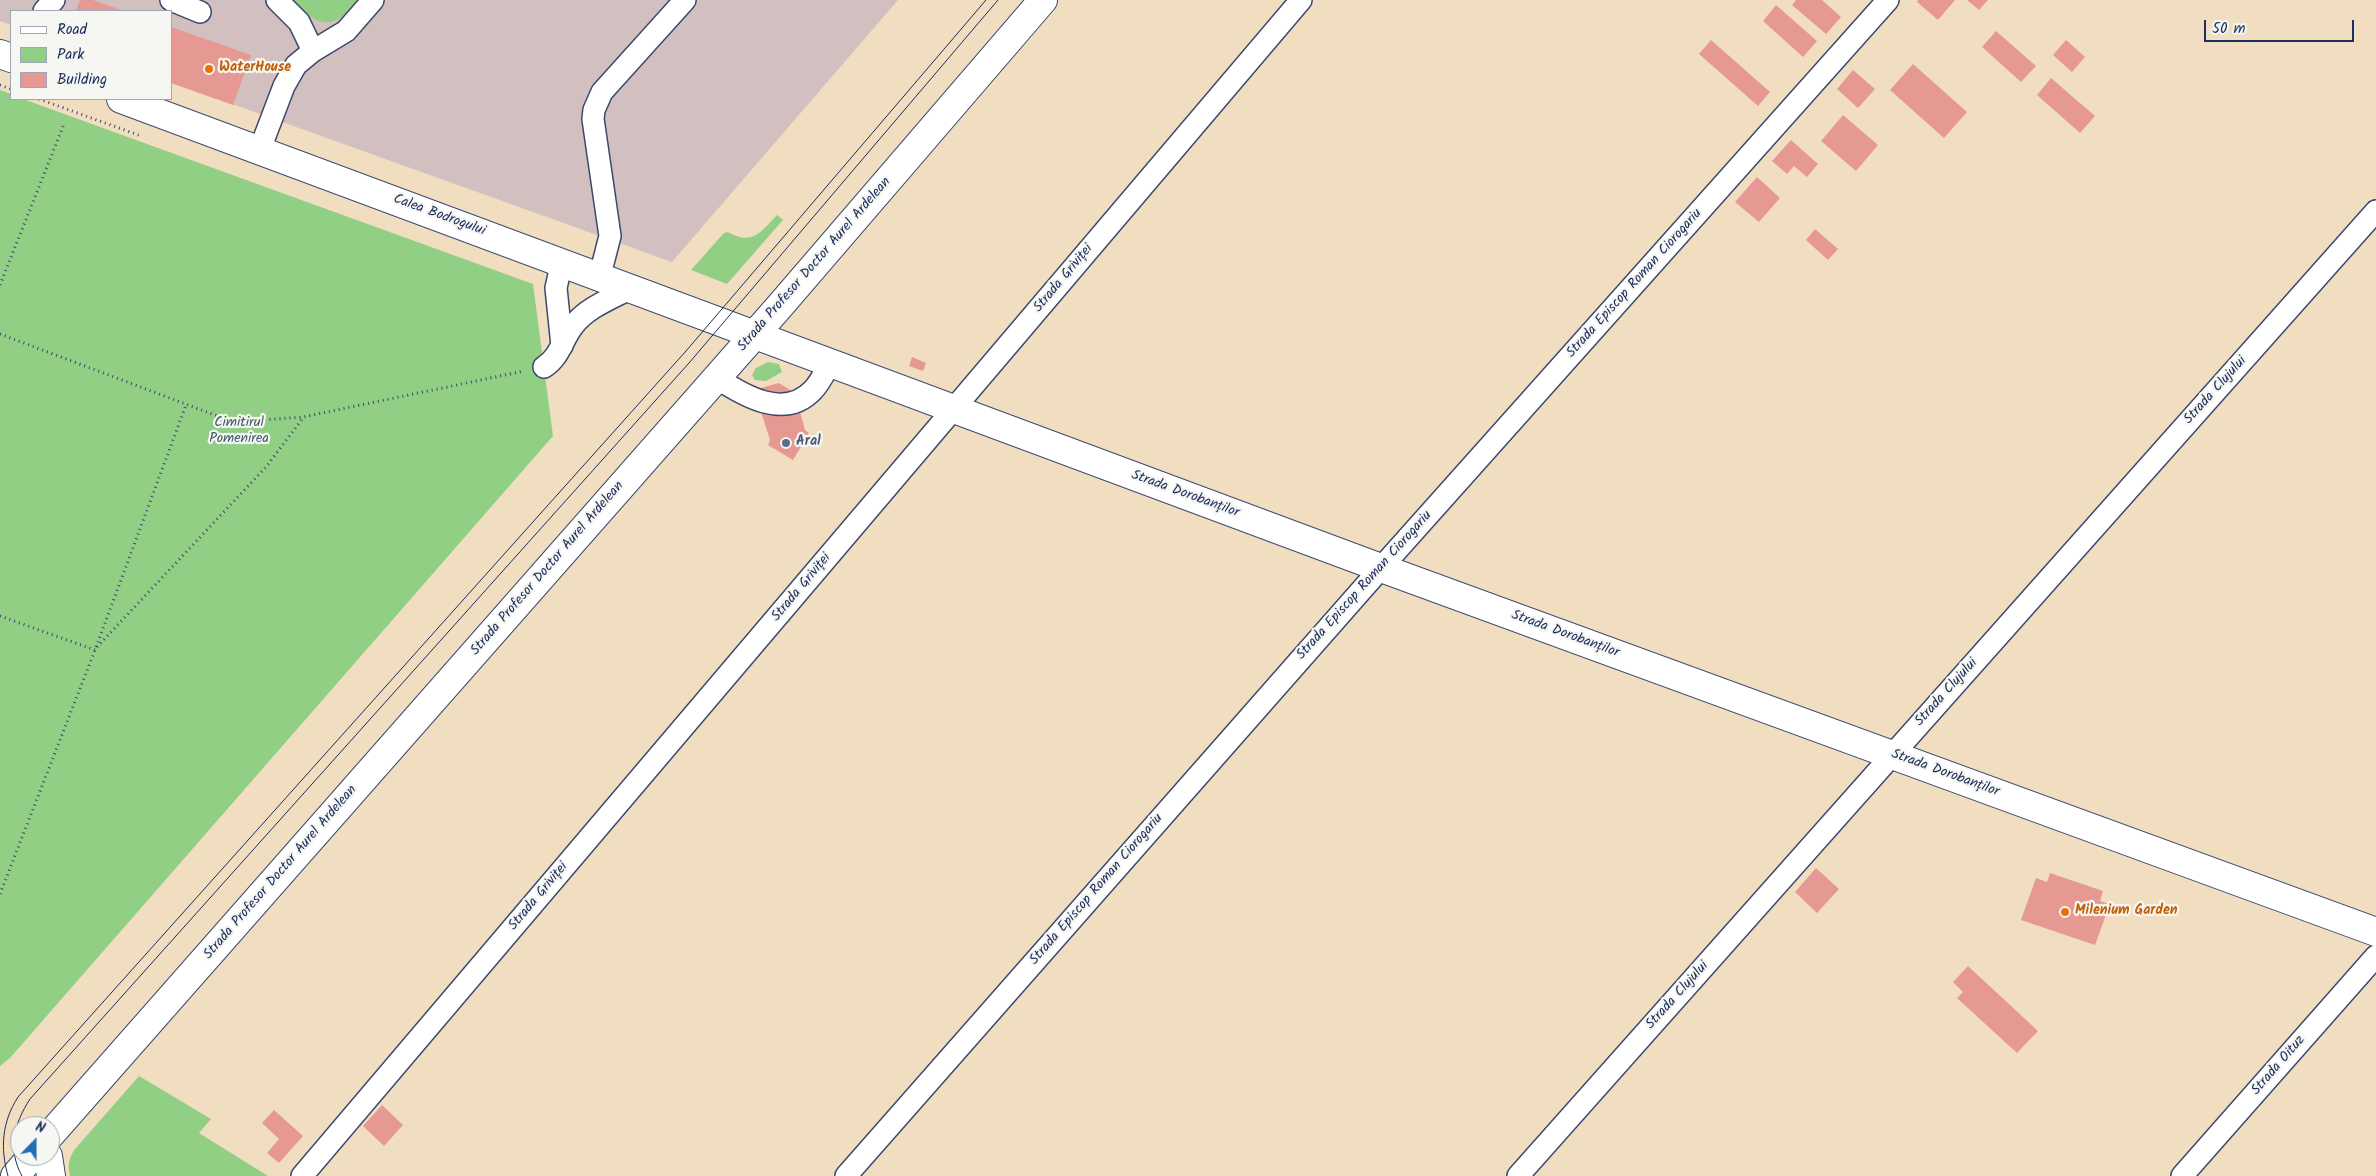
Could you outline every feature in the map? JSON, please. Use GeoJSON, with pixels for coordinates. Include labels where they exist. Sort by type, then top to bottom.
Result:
{"type":"FeatureCollection","features":[{"type":"Feature","properties":{"kind":"main road","name":"Strada Profesor Doctor Aurel Ardelean"},"geometry":{"type":"LineString","coordinates":[[60,1130],[755,335],[1043,0]]}},
{"type":"Feature","properties":{"kind":"main road","name":"Calea Bodrogului"},"geometry":{"type":"LineString","coordinates":[[125,100],[600,275],[755,335]]}},
{"type":"Feature","properties":{"kind":"main road","name":"Strada Dorobanților"},"geometry":{"type":"LineString","coordinates":[[755,335],[1381,568],[2376,932]]}},
{"type":"Feature","properties":{"kind":"street"},"geometry":{"type":"LineString","coordinates":[[45,10],[54,0]]}},
{"type":"Feature","properties":{"kind":"street"},"geometry":{"type":"LineString","coordinates":[[171,0],[200,12]]}},
{"type":"Feature","properties":{"kind":"street"},"geometry":{"type":"LineString","coordinates":[[276,0],[298,22],[313,51]]}},
{"type":"Feature","properties":{"kind":"street"},"geometry":{"type":"LineString","coordinates":[[260,149],[290,73],[303,58],[346,30],[373,0]]}},
{"type":"Feature","properties":{"kind":"street"},"geometry":{"type":"LineString","coordinates":[[600,275],[610,236],[592,119],[594,110],[602,92],[685,0]]}},
{"type":"Feature","properties":{"kind":"street","name":"Strada Griviței"},"geometry":{"type":"LineString","coordinates":[[302,1176],[1301,0]]}},
{"type":"Feature","properties":{"kind":"street","name":"Strada Episcop Roman Ciorogariu"},"geometry":{"type":"LineString","coordinates":[[846,1176],[1381,568],[1888,0]]}},
{"type":"Feature","properties":{"kind":"street","name":"Strada Clujului"},"geometry":{"type":"LineString","coordinates":[[1518,1176],[2376,211]]}},
{"type":"Feature","properties":{"kind":"street"},"geometry":{"type":"LineString","coordinates":[[562,261],[556,288],[562,346]]}},
{"type":"Feature","properties":{"kind":"street"},"geometry":{"type":"LineString","coordinates":[[544,367],[552,362],[573,325],[584,315],[633,288]]}},
{"type":"Feature","properties":{"kind":"street"},"geometry":{"type":"LineString","coordinates":[[717,378],[742,395],[783,405],[794,402],[814,390],[830,363]]}},
{"type":"Feature","properties":{"kind":"street","name":"Strada Oituz"},"geometry":{"type":"LineString","coordinates":[[2182,1176],[2376,956]]}},
{"type":"Feature","properties":{"kind":"path"},"geometry":{"type":"LineString","coordinates":[[41,100],[141,136]]}},
{"type":"Feature","properties":{"kind":"path"},"geometry":{"type":"LineString","coordinates":[[0,285],[64,124]]}},
{"type":"Feature","properties":{"kind":"path"},"geometry":{"type":"LineString","coordinates":[[0,334],[220,417],[248,420],[303,417],[544,367]]}},
{"type":"Feature","properties":{"kind":"path"},"geometry":{"type":"LineString","coordinates":[[0,894],[95,650],[186,405]]}},
{"type":"Feature","properties":{"kind":"path"},"geometry":{"type":"LineString","coordinates":[[95,650],[266,468],[303,417]]}},
{"type":"Feature","properties":{"kind":"path"},"geometry":{"type":"LineString","coordinates":[[0,616],[95,650]]}},
{"type":"Feature","properties":{"kind":"shaded area"},"geometry":{"type":"Polygon","coordinates":[[[0,0],[898,0],[672,262],[172,82],[172,10],[10,10],[10,25],[0,21],[0,0]]]}},
{"type":"Feature","properties":{"kind":"green space"},"geometry":{"type":"Polygon","coordinates":[[[290,0],[359,0],[340,18],[325,22],[309,16],[290,0]]]}},
{"type":"Feature","properties":{"kind":"green space","name":"Cimitirul Pomenirea"},"geometry":{"type":"Polygon","coordinates":[[[0,90],[10,94],[10,100],[26,100],[533,284],[553,436],[10,1058],[0,1066],[0,90]]]}},
{"type":"Feature","properties":{"kind":"green space"},"geometry":{"type":"Polygon","coordinates":[[[777,215],[783,220],[727,284],[691,270],[724,233],[728,232],[744,238],[756,235],[777,215]]]}},
{"type":"Feature","properties":{"kind":"green space"},"geometry":{"type":"Polygon","coordinates":[[[768,362],[779,364],[782,372],[766,381],[755,380],[752,375],[756,368],[768,362]]]}},
{"type":"Feature","properties":{"kind":"green space"},"geometry":{"type":"Polygon","coordinates":[[[139,1076],[211,1119],[199,1133],[268,1176],[70,1176],[69,1162],[75,1149],[139,1076]]]}},
{"type":"Feature","properties":{"kind":"building"},"geometry":{"type":"Polygon","coordinates":[[[80,0],[93,0],[121,10],[76,10],[80,0]]]}},
{"type":"Feature","properties":{"kind":"building"},"geometry":{"type":"Polygon","coordinates":[[[1796,0],[1822,0],[1841,17],[1826,34],[1792,5],[1796,0]]]}},
{"type":"Feature","properties":{"kind":"building"},"geometry":{"type":"Polygon","coordinates":[[[1918,0],[1955,0],[1938,20],[1917,2],[1918,0]]]}},
{"type":"Feature","properties":{"kind":"building"},"geometry":{"type":"Polygon","coordinates":[[[1967,0],[1988,0],[1979,10],[1967,0]]]}},
{"type":"Feature","properties":{"kind":"building"},"geometry":{"type":"Polygon","coordinates":[[[1776,5],[1817,41],[1803,57],[1763,21],[1776,5]]]}},
{"type":"Feature","properties":{"kind":"building","name":"WaterHouse"},"geometry":{"type":"Polygon","coordinates":[[[172,27],[251,55],[233,105],[172,83],[172,27]]]}},
{"type":"Feature","properties":{"kind":"building"},"geometry":{"type":"Polygon","coordinates":[[[1996,31],[2036,66],[2021,82],[1982,47],[1996,31]]]}},
{"type":"Feature","properties":{"kind":"building"},"geometry":{"type":"Polygon","coordinates":[[[1711,40],[1770,92],[1758,106],[1699,54],[1711,40]]]}},
{"type":"Feature","properties":{"kind":"building"},"geometry":{"type":"Polygon","coordinates":[[[2066,40],[2085,57],[2072,72],[2053,55],[2066,40]]]}},
{"type":"Feature","properties":{"kind":"building"},"geometry":{"type":"Polygon","coordinates":[[[1913,64],[1967,112],[1944,138],[1890,90],[1913,64]]]}},
{"type":"Feature","properties":{"kind":"building"},"geometry":{"type":"Polygon","coordinates":[[[1853,70],[1875,89],[1858,108],[1837,89],[1853,70]]]}},
{"type":"Feature","properties":{"kind":"building"},"geometry":{"type":"Polygon","coordinates":[[[2051,78],[2095,116],[2080,133],[2037,95],[2051,78]]]}},
{"type":"Feature","properties":{"kind":"building"},"geometry":{"type":"Polygon","coordinates":[[[1843,115],[1878,145],[1856,171],[1821,141],[1843,115]]]}},
{"type":"Feature","properties":{"kind":"building"},"geometry":{"type":"Polygon","coordinates":[[[1791,140],[1818,164],[1807,177],[1794,166],[1787,174],[1772,161],[1791,140]]]}},
{"type":"Feature","properties":{"kind":"building"},"geometry":{"type":"Polygon","coordinates":[[[1757,177],[1780,198],[1759,222],[1735,202],[1757,177]]]}},
{"type":"Feature","properties":{"kind":"building"},"geometry":{"type":"Polygon","coordinates":[[[1815,229],[1838,249],[1828,260],[1806,240],[1815,229]]]}},
{"type":"Feature","properties":{"kind":"building"},"geometry":{"type":"Polygon","coordinates":[[[912,357],[926,363],[923,371],[909,366],[912,357]]]}},
{"type":"Feature","properties":{"kind":"building"},"geometry":{"type":"Polygon","coordinates":[[[779,383],[795,393],[805,430],[809,433],[793,460],[768,445],[770,440],[754,390],[779,383]]]}},
{"type":"Feature","properties":{"kind":"building"},"geometry":{"type":"Polygon","coordinates":[[[1816,868],[1839,889],[1817,913],[1795,892],[1816,868]]]}},
{"type":"Feature","properties":{"kind":"building","name":"Milenium Garden"},"geometry":{"type":"Polygon","coordinates":[[[2050,873],[2103,891],[2100,901],[2110,904],[2095,945],[2021,920],[2036,878],[2047,882],[2050,873]]]}},
{"type":"Feature","properties":{"kind":"building"},"geometry":{"type":"Polygon","coordinates":[[[1968,966],[2038,1031],[2017,1053],[1957,998],[1963,992],[1953,982],[1968,966]]]}},
{"type":"Feature","properties":{"kind":"building"},"geometry":{"type":"Polygon","coordinates":[[[382,1105],[403,1125],[384,1146],[363,1126],[382,1105]]]}},
{"type":"Feature","properties":{"kind":"building"},"geometry":{"type":"Polygon","coordinates":[[[274,1110],[303,1136],[279,1163],[267,1153],[279,1139],[262,1123],[274,1110]]]}},
{"type":"Feature","properties":{"kind":"tram line"},"geometry":{"type":"LineString","coordinates":[[8,1176],[5,1166],[4,1135],[9,1116],[18,1097],[686,351],[986,0]]}},
{"type":"Feature","properties":{"kind":"tram line"},"geometry":{"type":"LineString","coordinates":[[22,1176],[17,1166],[14,1137],[16,1127],[30,1099],[689,363],[998,0]]}},
{"type":"Feature","properties":{"kind":"place","name":"WaterHouse"},"geometry":{"type":"Point","coordinates":[209,69]}},
{"type":"Feature","properties":{"kind":"place","name":"Aral"},"geometry":{"type":"Point","coordinates":[786,443]}},
{"type":"Feature","properties":{"kind":"place","name":"Milenium Garden"},"geometry":{"type":"Point","coordinates":[2065,912]}}]}
